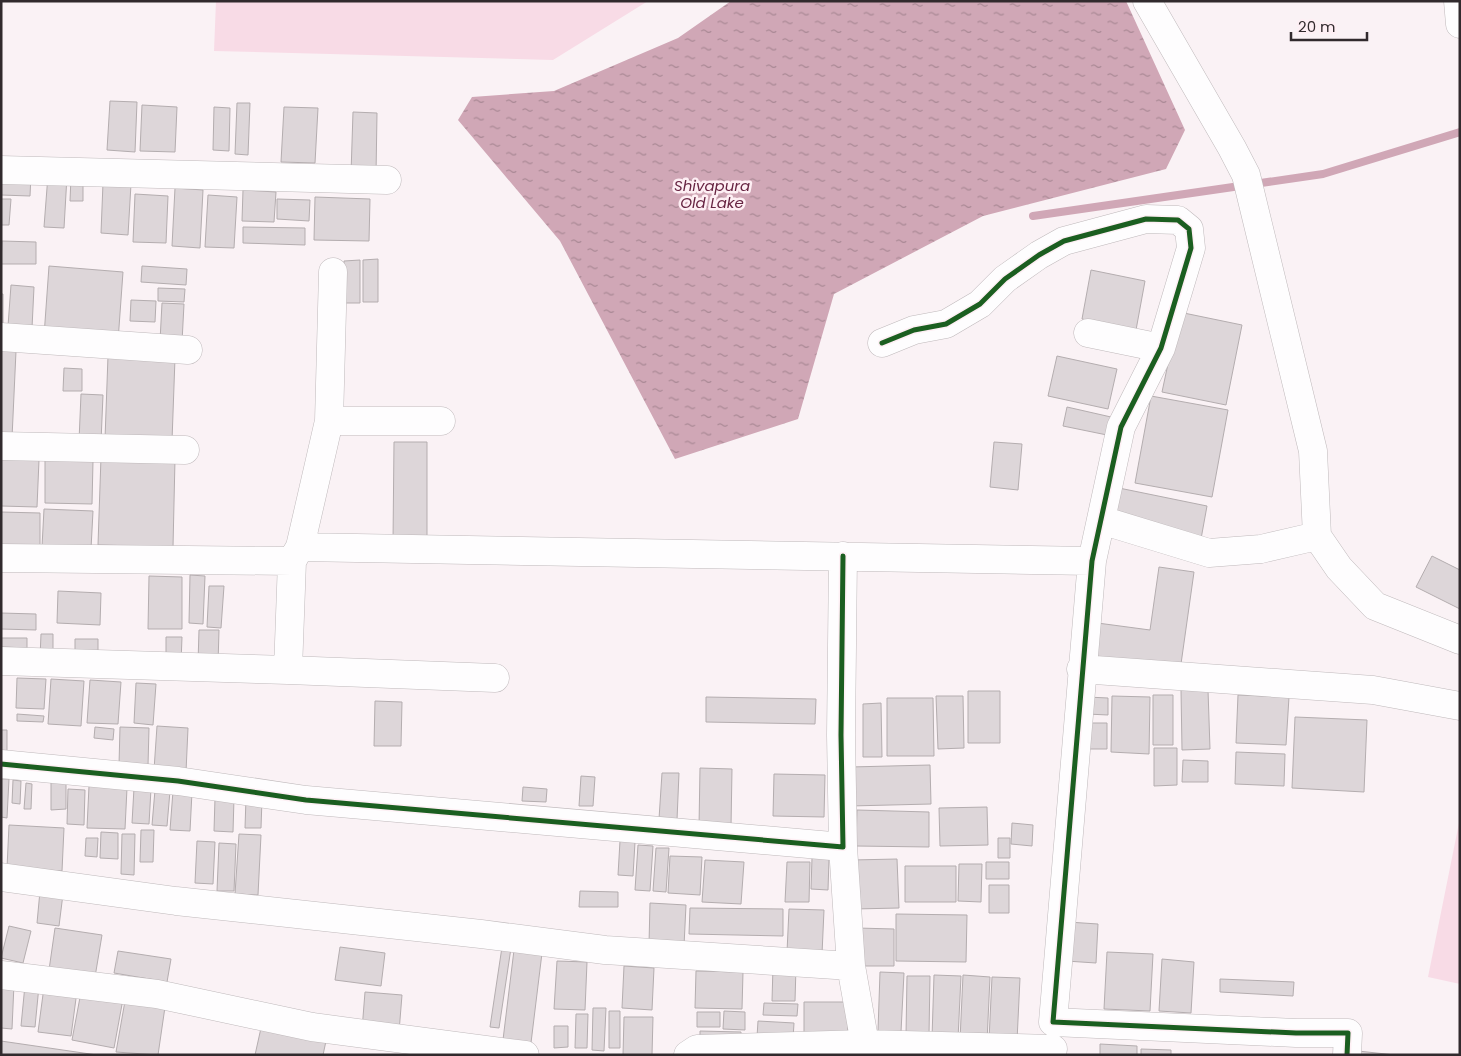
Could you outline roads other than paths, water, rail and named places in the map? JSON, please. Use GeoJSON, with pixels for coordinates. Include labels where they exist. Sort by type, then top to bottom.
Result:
{"type":"FeatureCollection","features":[{"type":"Feature","properties":{"kind":"street"},"geometry":{"type":"LineString","coordinates":[[1147,1],[1232,148],[1248,186],[1313,451],[1317,536],[1339,568],[1375,606],[1460,640]]}},
{"type":"Feature","properties":{"kind":"street"},"geometry":{"type":"LineString","coordinates":[[1458,1],[1460,24]]}},
{"type":"Feature","properties":{"kind":"street"},"geometry":{"type":"LineString","coordinates":[[1,170],[387,180]]}},
{"type":"Feature","properties":{"kind":"street"},"geometry":{"type":"LineString","coordinates":[[688,1055],[697,1049],[1053,1052],[1081,669],[1092,561],[1121,427],[1161,348],[1191,248],[1189,229],[1178,220],[1146,219],[1064,241],[1039,255],[1005,279],[980,304],[946,324],[914,330],[882,343]]}},
{"type":"Feature","properties":{"kind":"street"},"geometry":{"type":"LineString","coordinates":[[288,670],[296,554],[329,421],[334,272]]}},
{"type":"Feature","properties":{"kind":"street"},"geometry":{"type":"LineString","coordinates":[[1088,333],[1161,348]]}},
{"type":"Feature","properties":{"kind":"street"},"geometry":{"type":"LineString","coordinates":[[1,337],[188,350]]}},
{"type":"Feature","properties":{"kind":"street"},"geometry":{"type":"LineString","coordinates":[[329,421],[441,421]]}},
{"type":"Feature","properties":{"kind":"street"},"geometry":{"type":"LineString","coordinates":[[1,446],[185,450]]}},
{"type":"Feature","properties":{"kind":"street"},"geometry":{"type":"LineString","coordinates":[[1100,520],[1210,553],[1261,549],[1317,536]]}},
{"type":"Feature","properties":{"kind":"street"},"geometry":{"type":"LineString","coordinates":[[1,558],[296,554],[843,556],[1092,561]]}},
{"type":"Feature","properties":{"kind":"street"},"geometry":{"type":"LineString","coordinates":[[843,556],[841,735],[843,847],[851,966],[864,1049]]}},
{"type":"Feature","properties":{"kind":"street"},"geometry":{"type":"LineString","coordinates":[[1,661],[495,678]]}},
{"type":"Feature","properties":{"kind":"street"},"geometry":{"type":"LineString","coordinates":[[1081,669],[1373,690],[1460,706]]}},
{"type":"Feature","properties":{"kind":"street"},"geometry":{"type":"LineString","coordinates":[[1,764],[178,781],[306,800],[843,847]]}},
{"type":"Feature","properties":{"kind":"street"},"geometry":{"type":"LineString","coordinates":[[1,877],[176,901],[481,934],[605,950],[851,966]]}},
{"type":"Feature","properties":{"kind":"street"},"geometry":{"type":"LineString","coordinates":[[1,975],[157,994],[312,1027],[525,1055]]}},
{"type":"Feature","properties":{"kind":"street"},"geometry":{"type":"LineString","coordinates":[[1054,1022],[1296,1033],[1348,1033],[1347,1055]]}},
{"type":"Feature","properties":{"kind":"water","name":"Shivapura Old Lake"},"geometry":{"type":"Polygon","coordinates":[[[731,1],[1126,1],[1185,130],[1166,169],[983,216],[834,294],[798,419],[675,459],[560,241],[458,120],[472,97],[554,91],[678,38],[731,1]]]}},
{"type":"Feature","properties":{"kind":"waterway"},"geometry":{"type":"LineString","coordinates":[[1033,216],[1323,174],[1460,132]]}}]}
